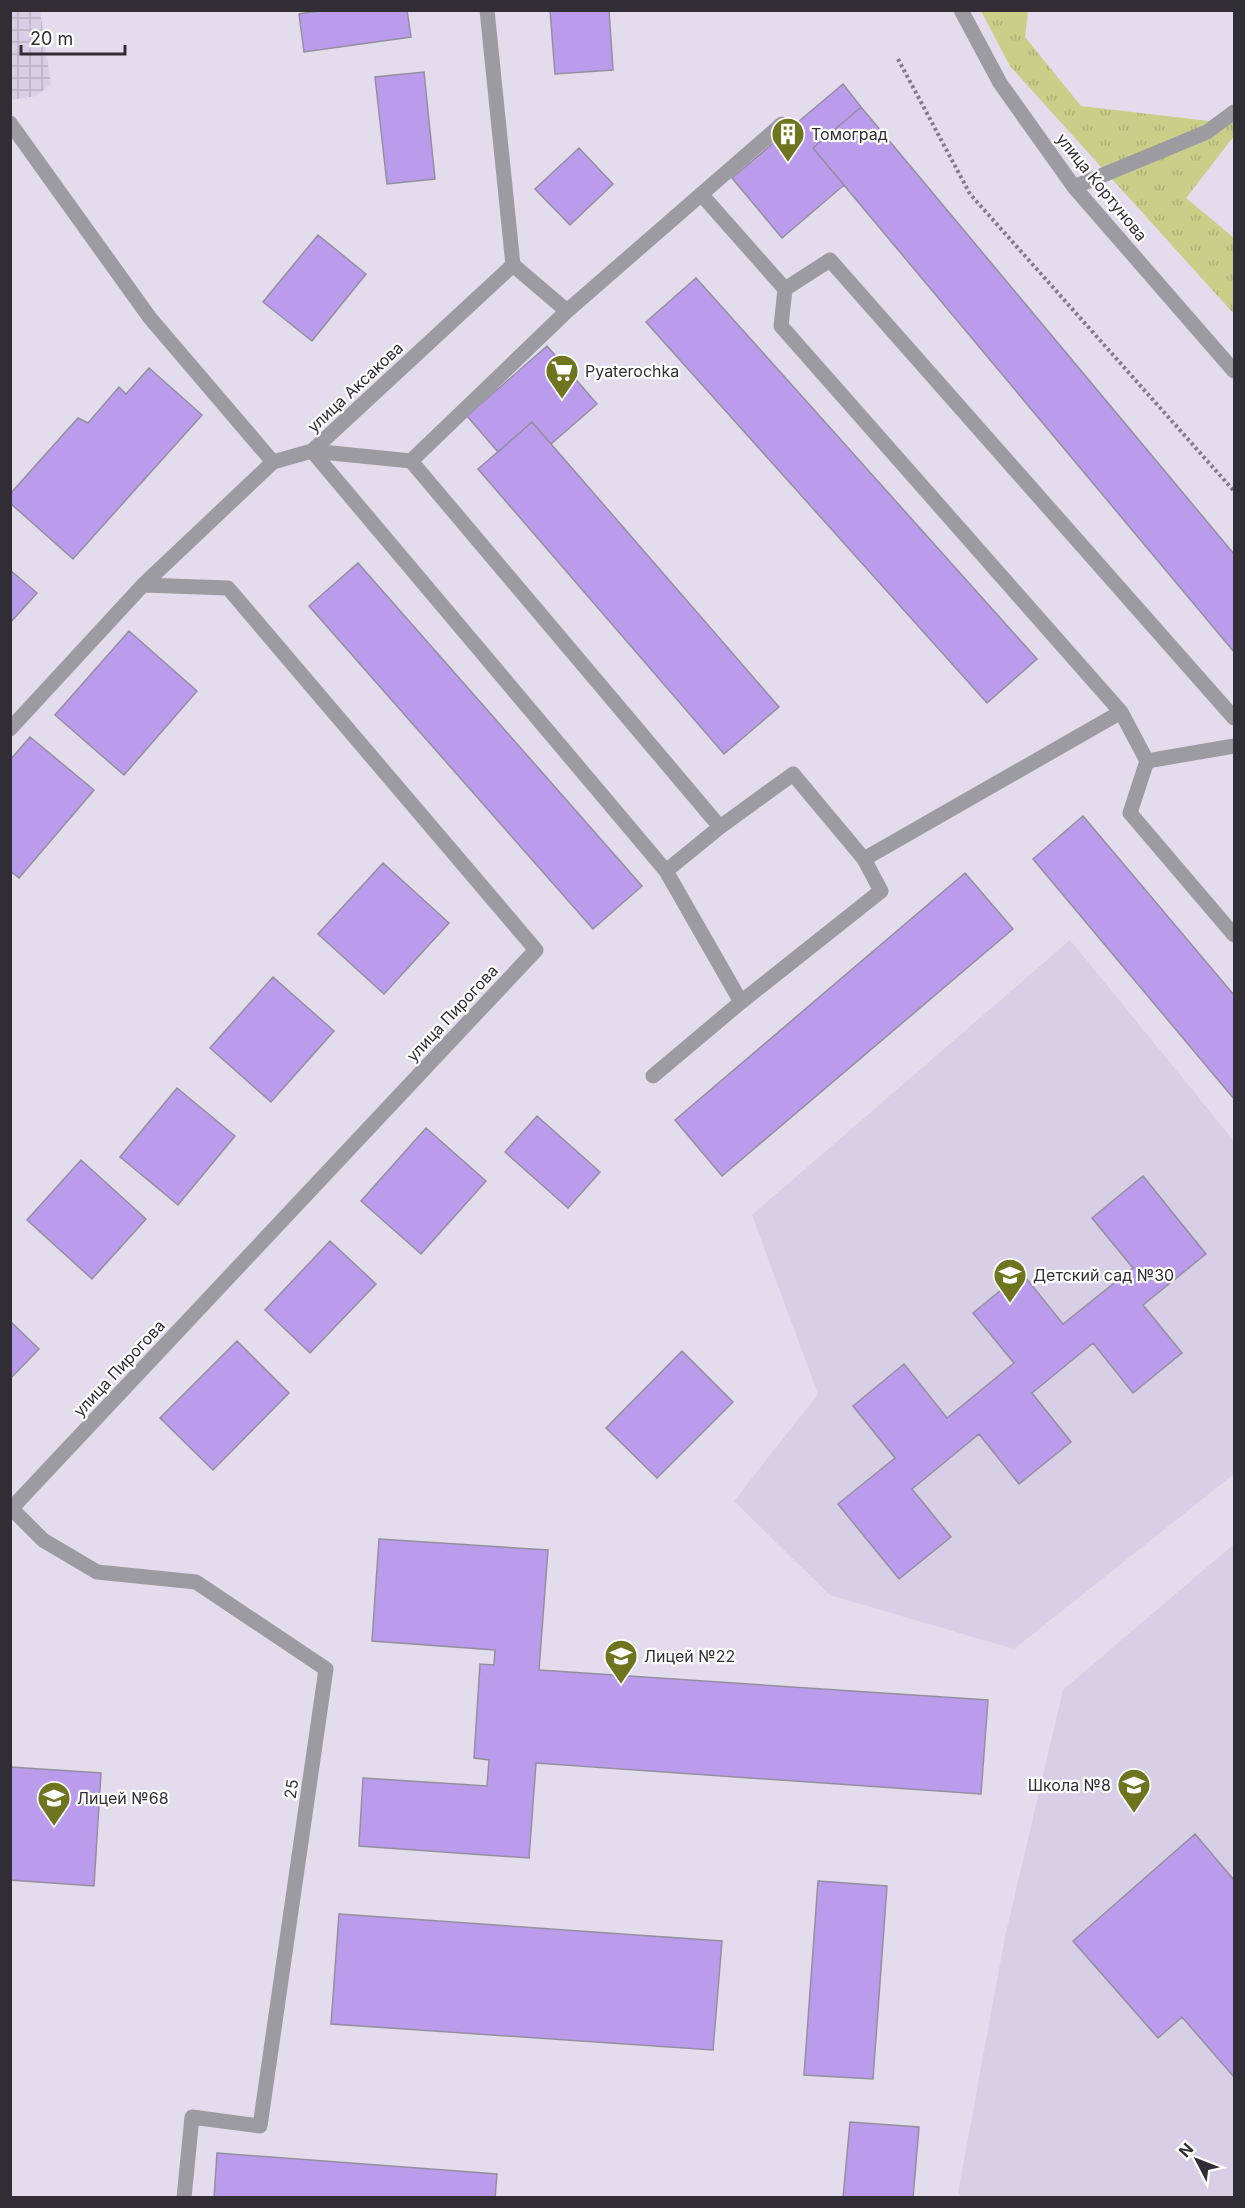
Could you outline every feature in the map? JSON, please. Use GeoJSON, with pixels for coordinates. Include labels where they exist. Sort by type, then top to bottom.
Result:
{"type":"FeatureCollection","features":[{"type":"Feature","properties":{"kind":"street"},"geometry":{"type":"LineString","coordinates":[[486,10],[513,265],[567,311]]}},
{"type":"Feature","properties":{"kind":"street","name":"улица Кортунова"},"geometry":{"type":"LineString","coordinates":[[961,10],[1000,83],[1074,187],[1234,371]]}},
{"type":"Feature","properties":{"kind":"street"},"geometry":{"type":"LineString","coordinates":[[1074,187],[1206,132],[1234,112]]}},
{"type":"Feature","properties":{"kind":"street"},"geometry":{"type":"LineString","coordinates":[[411,462],[567,311],[782,124]]}},
{"type":"Feature","properties":{"kind":"street"},"geometry":{"type":"LineString","coordinates":[[13,131],[150,318],[273,462]]}},
{"type":"Feature","properties":{"kind":"street"},"geometry":{"type":"LineString","coordinates":[[701,194],[785,289],[780,326],[1121,712],[1147,761],[1130,813],[1234,935]]}},
{"type":"Feature","properties":{"kind":"street"},"geometry":{"type":"LineString","coordinates":[[785,289],[830,260],[1234,718]]}},
{"type":"Feature","properties":{"kind":"street","name":"улица Аксакова"},"geometry":{"type":"LineString","coordinates":[[10,729],[143,585],[273,462],[312,451],[513,265]]}},
{"type":"Feature","properties":{"kind":"street"},"geometry":{"type":"LineString","coordinates":[[312,451],[411,462],[720,827]]}},
{"type":"Feature","properties":{"kind":"street"},"geometry":{"type":"LineString","coordinates":[[312,451],[666,871],[741,1002]]}},
{"type":"Feature","properties":{"kind":"street","name":"улица Пирогова"},"geometry":{"type":"LineString","coordinates":[[11,1509],[536,950],[228,588],[143,585]]}},
{"type":"Feature","properties":{"kind":"street"},"geometry":{"type":"LineString","coordinates":[[864,860],[1121,712]]}},
{"type":"Feature","properties":{"kind":"street"},"geometry":{"type":"LineString","coordinates":[[1147,761],[1234,746]]}},
{"type":"Feature","properties":{"kind":"street"},"geometry":{"type":"LineString","coordinates":[[654,1076],[741,1002],[881,891],[864,860],[793,774],[720,827],[666,871]]}},
{"type":"Feature","properties":{"kind":"street","name":"25"},"geometry":{"type":"LineString","coordinates":[[11,1509],[43,1540],[97,1572],[196,1582],[326,1669],[260,2126],[192,2117],[184,2198]]}},
{"type":"Feature","properties":{"kind":"path"},"geometry":{"type":"LineString","coordinates":[[898,59],[970,194],[1234,491]]}},
{"type":"Feature","properties":{"kind":"shaded area"},"geometry":{"type":"Polygon","coordinates":[[[11,10],[40,11],[51,84],[36,96],[11,100],[11,10]]]}},
{"type":"Feature","properties":{"kind":"shaded area","name":"Детский сад №30"},"geometry":{"type":"Polygon","coordinates":[[[1070,940],[1234,1141],[1234,1474],[1014,1649],[830,1595],[734,1501],[818,1394],[752,1215],[1070,940]]]}},
{"type":"Feature","properties":{"kind":"shaded area","name":"Школа №8"},"geometry":{"type":"Polygon","coordinates":[[[1234,1544],[1234,2197],[962,2198],[958,2193],[1005,1937],[1063,1690],[1234,1544]]]}},
{"type":"Feature","properties":{"kind":"green space"},"geometry":{"type":"Polygon","coordinates":[[[981,11],[1028,11],[1025,37],[1081,106],[1209,121],[1234,120],[1234,136],[1186,198],[1234,238],[1234,314],[1010,66],[981,11]]]}},
{"type":"Feature","properties":{"kind":"building"},"geometry":{"type":"Polygon","coordinates":[[[325,10],[407,10],[411,37],[304,52],[299,14],[325,10]]]}},
{"type":"Feature","properties":{"kind":"building"},"geometry":{"type":"Polygon","coordinates":[[[550,10],[609,10],[613,70],[555,74],[550,10]]]}},
{"type":"Feature","properties":{"kind":"building"},"geometry":{"type":"Polygon","coordinates":[[[424,72],[435,179],[387,184],[375,77],[424,72]]]}},
{"type":"Feature","properties":{"kind":"building","name":"Томоград"},"geometry":{"type":"Polygon","coordinates":[[[843,84],[861,107],[813,148],[844,185],[782,238],[732,178],[843,84]]]}},
{"type":"Feature","properties":{"kind":"building"},"geometry":{"type":"Polygon","coordinates":[[[861,107],[1234,554],[1234,652],[813,148],[861,107]]]}},
{"type":"Feature","properties":{"kind":"building"},"geometry":{"type":"Polygon","coordinates":[[[579,148],[613,184],[570,225],[535,189],[579,148]]]}},
{"type":"Feature","properties":{"kind":"building"},"geometry":{"type":"Polygon","coordinates":[[[318,235],[366,274],[312,341],[263,302],[318,235]]]}},
{"type":"Feature","properties":{"kind":"building"},"geometry":{"type":"Polygon","coordinates":[[[696,278],[1037,659],[987,703],[646,322],[696,278]]]}},
{"type":"Feature","properties":{"kind":"building"},"geometry":{"type":"Polygon","coordinates":[[[547,346],[597,404],[551,444],[532,422],[498,452],[467,416],[547,346]]]}},
{"type":"Feature","properties":{"kind":"building"},"geometry":{"type":"Polygon","coordinates":[[[149,368],[202,415],[73,559],[10,503],[10,494],[78,418],[88,423],[119,387],[126,394],[149,368]]]}},
{"type":"Feature","properties":{"kind":"building"},"geometry":{"type":"Polygon","coordinates":[[[532,422],[779,707],[724,754],[478,469],[532,422]]]}},
{"type":"Feature","properties":{"kind":"building"},"geometry":{"type":"Polygon","coordinates":[[[358,563],[642,886],[593,929],[309,606],[358,563]]]}},
{"type":"Feature","properties":{"kind":"building"},"geometry":{"type":"Polygon","coordinates":[[[10,570],[37,593],[10,623],[10,570]]]}},
{"type":"Feature","properties":{"kind":"building"},"geometry":{"type":"Polygon","coordinates":[[[129,631],[197,691],[124,775],[55,715],[129,631]]]}},
{"type":"Feature","properties":{"kind":"building"},"geometry":{"type":"Polygon","coordinates":[[[30,737],[94,790],[19,878],[10,871],[10,760],[30,737]]]}},
{"type":"Feature","properties":{"kind":"building"},"geometry":{"type":"Polygon","coordinates":[[[1083,816],[1234,995],[1234,1099],[1033,859],[1083,816]]]}},
{"type":"Feature","properties":{"kind":"building"},"geometry":{"type":"Polygon","coordinates":[[[383,863],[449,923],[384,994],[318,934],[383,863]]]}},
{"type":"Feature","properties":{"kind":"building"},"geometry":{"type":"Polygon","coordinates":[[[965,873],[1013,929],[722,1176],[675,1120],[965,873]]]}},
{"type":"Feature","properties":{"kind":"building"},"geometry":{"type":"Polygon","coordinates":[[[273,977],[334,1031],[271,1102],[210,1048],[273,977]]]}},
{"type":"Feature","properties":{"kind":"building"},"geometry":{"type":"Polygon","coordinates":[[[177,1088],[235,1136],[178,1205],[120,1157],[177,1088]]]}},
{"type":"Feature","properties":{"kind":"building"},"geometry":{"type":"Polygon","coordinates":[[[537,1116],[600,1172],[568,1208],[505,1152],[537,1116]]]}},
{"type":"Feature","properties":{"kind":"building"},"geometry":{"type":"Polygon","coordinates":[[[426,1128],[486,1181],[421,1254],[361,1201],[426,1128]]]}},
{"type":"Feature","properties":{"kind":"building"},"geometry":{"type":"Polygon","coordinates":[[[81,1160],[146,1219],[92,1279],[27,1220],[81,1160]]]}},
{"type":"Feature","properties":{"kind":"building"},"geometry":{"type":"Polygon","coordinates":[[[1143,1176],[1206,1254],[1143,1305],[1182,1353],[1133,1393],[1093,1343],[1032,1393],[1071,1442],[1019,1484],[979,1434],[912,1489],[951,1537],[899,1579],[838,1504],[895,1458],[853,1406],[904,1364],[947,1418],[1014,1363],[973,1313],[1022,1273],[1063,1324],[1133,1268],[1092,1218],[1143,1176]]]}},
{"type":"Feature","properties":{"kind":"building"},"geometry":{"type":"Polygon","coordinates":[[[330,1241],[376,1284],[310,1353],[265,1310],[330,1241]]]}},
{"type":"Feature","properties":{"kind":"building"},"geometry":{"type":"Polygon","coordinates":[[[10,1321],[39,1349],[10,1379],[10,1321]]]}},
{"type":"Feature","properties":{"kind":"building"},"geometry":{"type":"Polygon","coordinates":[[[237,1341],[289,1393],[213,1470],[160,1418],[237,1341]]]}},
{"type":"Feature","properties":{"kind":"building"},"geometry":{"type":"Polygon","coordinates":[[[682,1351],[733,1402],[657,1478],[606,1428],[682,1351]]]}},
{"type":"Feature","properties":{"kind":"building","name":"Лицей №22"},"geometry":{"type":"Polygon","coordinates":[[[379,1539],[548,1550],[539,1670],[988,1700],[981,1794],[536,1763],[529,1858],[359,1846],[363,1778],[487,1786],[489,1760],[474,1758],[480,1664],[494,1665],[495,1650],[372,1641],[379,1539]]]}},
{"type":"Feature","properties":{"kind":"building","name":"Лицей №68"},"geometry":{"type":"Polygon","coordinates":[[[10,1767],[101,1773],[94,1886],[10,1880],[10,1767]]]}},
{"type":"Feature","properties":{"kind":"building"},"geometry":{"type":"Polygon","coordinates":[[[1195,1834],[1234,1880],[1234,2077],[1182,2017],[1158,2038],[1073,1941],[1195,1834]]]}},
{"type":"Feature","properties":{"kind":"building"},"geometry":{"type":"Polygon","coordinates":[[[818,1881],[887,1886],[873,2079],[804,2075],[818,1881]]]}},
{"type":"Feature","properties":{"kind":"building"},"geometry":{"type":"Polygon","coordinates":[[[339,1914],[722,1941],[713,2050],[331,2024],[339,1914]]]}},
{"type":"Feature","properties":{"kind":"building"},"geometry":{"type":"Polygon","coordinates":[[[850,2122],[919,2127],[913,2198],[843,2198],[850,2122]]]}},
{"type":"Feature","properties":{"kind":"building"},"geometry":{"type":"Polygon","coordinates":[[[217,2153],[497,2174],[495,2198],[214,2198],[217,2153]]]}},
{"type":"Feature","properties":{"kind":"place","name":"Томоград"},"geometry":{"type":"Point","coordinates":[788,163]}},
{"type":"Feature","properties":{"kind":"place","name":"Pyaterochka"},"geometry":{"type":"Point","coordinates":[562,400]}},
{"type":"Feature","properties":{"kind":"place","name":"Детский сад №30"},"geometry":{"type":"Point","coordinates":[1010,1304]}},
{"type":"Feature","properties":{"kind":"place","name":"Лицей №22"},"geometry":{"type":"Point","coordinates":[621,1685]}},
{"type":"Feature","properties":{"kind":"place","name":"Школа №8"},"geometry":{"type":"Point","coordinates":[1134,1814]}},
{"type":"Feature","properties":{"kind":"place","name":"Лицей №68"},"geometry":{"type":"Point","coordinates":[54,1827]}}]}
